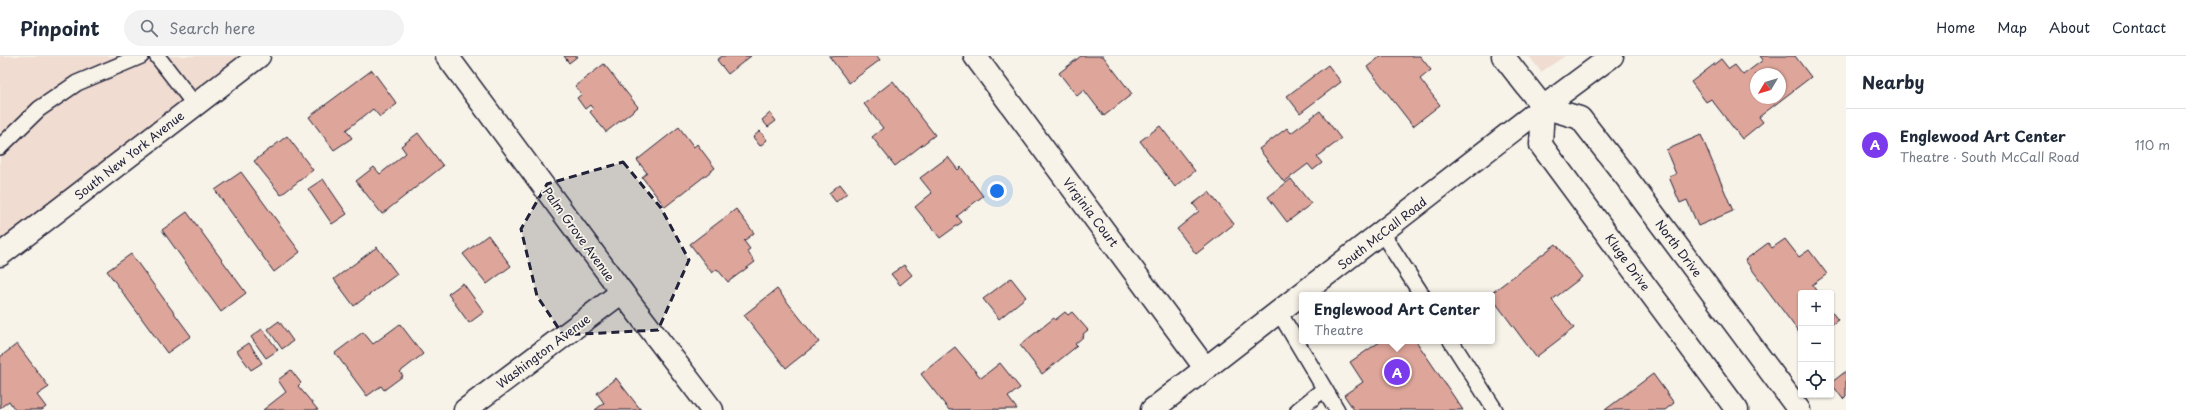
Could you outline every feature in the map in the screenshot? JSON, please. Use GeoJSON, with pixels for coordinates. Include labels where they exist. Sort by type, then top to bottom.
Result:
{"type":"FeatureCollection","features":[{"type":"Feature","properties":{"kind":"street","name":"South New York Avenue"},"geometry":{"type":"LineString","coordinates":[[0,255],[259,56]]}},
{"type":"Feature","properties":{"kind":"street","name":"Palm Grove Avenue"},"geometry":{"type":"LineString","coordinates":[[447,56],[622,292],[712,410]]}},
{"type":"Feature","properties":{"kind":"street","name":"Virginia Court"},"geometry":{"type":"LineString","coordinates":[[975,56],[1206,369]]}},
{"type":"Feature","properties":{"kind":"street"},"geometry":{"type":"LineString","coordinates":[[1503,56],[1542,107]]}},
{"type":"Feature","properties":{"kind":"street","name":"South McCall Road"},"geometry":{"type":"LineString","coordinates":[[1305,292],[1542,107],[1612,56]]}},
{"type":"Feature","properties":{"kind":"street","name":"Kluge Drive"},"geometry":{"type":"LineString","coordinates":[[1542,107],[1541,145],[1737,410]]}},
{"type":"Feature","properties":{"kind":"street","name":"North Drive"},"geometry":{"type":"LineString","coordinates":[[1542,107],[1580,118],[1626,177],[1799,410]]}},
{"type":"Feature","properties":{"kind":"street","name":"Washington Avenue"},"geometry":{"type":"LineString","coordinates":[[465,410],[622,292]]}},
{"type":"Feature","properties":{"kind":"street","name":"South McCall Road"},"geometry":{"type":"LineString","coordinates":[[1152,410],[1299,297]]}},
{"type":"Feature","properties":{"kind":"lane"},"geometry":{"type":"LineString","coordinates":[[0,147],[39,109],[77,82],[141,56]]}},
{"type":"Feature","properties":{"kind":"lane"},"geometry":{"type":"LineString","coordinates":[[157,56],[195,105]]}},
{"type":"Feature","properties":{"kind":"lane"},"geometry":{"type":"LineString","coordinates":[[1382,233],[1420,292]]}},
{"type":"Feature","properties":{"kind":"lane"},"geometry":{"type":"LineString","coordinates":[[1279,312],[1337,410]]}},
{"type":"Feature","properties":{"kind":"lane"},"geometry":{"type":"LineString","coordinates":[[1453,344],[1495,410]]}},
{"type":"Feature","properties":{"kind":"lane"},"geometry":{"type":"LineString","coordinates":[[1298,410],[1324,389]]}},
{"type":"Feature","properties":{"kind":"highlighted area"},"geometry":{"type":"Polygon","coordinates":[[[623,162],[661,208],[689,260],[658,330],[563,335],[537,296],[521,229],[547,184],[623,162]]]}},
{"type":"Feature","properties":{"kind":"shaded area"},"geometry":{"type":"Polygon","coordinates":[[[0,56],[242,56],[0,243],[0,56]]]}},
{"type":"Feature","properties":{"kind":"shaded area"},"geometry":{"type":"Polygon","coordinates":[[[1529,56],[1565,56],[1541,72],[1529,56]]]}},
{"type":"Feature","properties":{"kind":"building"},"geometry":{"type":"Polygon","coordinates":[[[564,56],[578,56],[569,63],[564,56]]]}},
{"type":"Feature","properties":{"kind":"building"},"geometry":{"type":"Polygon","coordinates":[[[722,56],[751,56],[728,74],[717,60],[722,56]]]}},
{"type":"Feature","properties":{"kind":"building"},"geometry":{"type":"Polygon","coordinates":[[[829,56],[877,56],[880,60],[849,83],[829,56]]]}},
{"type":"Feature","properties":{"kind":"building"},"geometry":{"type":"Polygon","coordinates":[[[1081,56],[1103,56],[1132,94],[1104,116],[1084,90],[1077,96],[1059,73],[1081,56]]]}},
{"type":"Feature","properties":{"kind":"building"},"geometry":{"type":"Polygon","coordinates":[[[1381,56],[1420,56],[1431,70],[1420,79],[1440,105],[1413,126],[1367,67],[1381,56]]]}},
{"type":"Feature","properties":{"kind":"building"},"geometry":{"type":"Polygon","coordinates":[[[1760,56],[1795,56],[1811,77],[1786,96],[1786,68],[1752,68],[1763,60],[1760,56]]]}},
{"type":"Feature","properties":{"kind":"building"},"geometry":{"type":"Polygon","coordinates":[[[1721,59],[1729,69],[1735,65],[1743,75],[1750,70],[1750,104],[1776,104],[1759,117],[1763,122],[1742,139],[1711,99],[1706,102],[1691,82],[1721,59]]]}},
{"type":"Feature","properties":{"kind":"building"},"geometry":{"type":"Polygon","coordinates":[[[604,64],[638,107],[606,132],[590,112],[593,109],[590,105],[585,109],[577,98],[582,94],[575,86],[604,64]]]}},
{"type":"Feature","properties":{"kind":"building"},"geometry":{"type":"Polygon","coordinates":[[[1328,65],[1341,82],[1300,113],[1287,96],[1328,65]]]}},
{"type":"Feature","properties":{"kind":"building"},"geometry":{"type":"Polygon","coordinates":[[[372,70],[397,104],[380,117],[373,109],[346,130],[352,138],[334,150],[309,117],[372,70]]]}},
{"type":"Feature","properties":{"kind":"building"},"geometry":{"type":"Polygon","coordinates":[[[893,81],[935,135],[895,166],[872,137],[883,128],[864,104],[893,81]]]}},
{"type":"Feature","properties":{"kind":"building"},"geometry":{"type":"Polygon","coordinates":[[[1320,111],[1341,139],[1317,157],[1322,163],[1313,170],[1308,164],[1284,182],[1259,149],[1287,128],[1291,133],[1320,111]]]}},
{"type":"Feature","properties":{"kind":"building"},"geometry":{"type":"Polygon","coordinates":[[[770,113],[776,121],[768,127],[762,120],[770,113]]]}},
{"type":"Feature","properties":{"kind":"building"},"geometry":{"type":"Polygon","coordinates":[[[1160,126],[1195,171],[1175,187],[1140,141],[1160,126]]]}},
{"type":"Feature","properties":{"kind":"building"},"geometry":{"type":"Polygon","coordinates":[[[679,127],[694,147],[697,144],[715,168],[665,207],[642,177],[647,173],[637,160],[679,127]]]}},
{"type":"Feature","properties":{"kind":"building"},"geometry":{"type":"Polygon","coordinates":[[[760,131],[767,140],[760,146],[753,137],[760,131]]]}},
{"type":"Feature","properties":{"kind":"building"},"geometry":{"type":"Polygon","coordinates":[[[418,133],[443,166],[382,214],[356,181],[374,167],[380,174],[406,153],[401,146],[418,133]]]}},
{"type":"Feature","properties":{"kind":"building"},"geometry":{"type":"Polygon","coordinates":[[[1701,135],[1733,211],[1698,226],[1687,200],[1680,203],[1669,177],[1676,174],[1666,150],[1701,135]]]}},
{"type":"Feature","properties":{"kind":"building"},"geometry":{"type":"Polygon","coordinates":[[[287,136],[313,170],[281,195],[254,161],[287,136]]]}},
{"type":"Feature","properties":{"kind":"building"},"geometry":{"type":"Polygon","coordinates":[[[948,157],[958,170],[961,167],[983,196],[957,216],[962,222],[940,238],[915,207],[932,193],[920,178],[948,157]]]}},
{"type":"Feature","properties":{"kind":"building"},"geometry":{"type":"Polygon","coordinates":[[[241,172],[300,252],[274,272],[215,190],[241,172]]]}},
{"type":"Feature","properties":{"kind":"building"},"geometry":{"type":"Polygon","coordinates":[[[323,179],[347,214],[332,224],[308,189],[323,179]]]}},
{"type":"Feature","properties":{"kind":"building"},"geometry":{"type":"Polygon","coordinates":[[[1291,179],[1311,204],[1287,222],[1268,197],[1291,179]]]}},
{"type":"Feature","properties":{"kind":"building"},"geometry":{"type":"Polygon","coordinates":[[[840,184],[847,193],[836,202],[829,193],[840,184]]]}},
{"type":"Feature","properties":{"kind":"building"},"geometry":{"type":"Polygon","coordinates":[[[1209,192],[1234,224],[1196,254],[1177,229],[1199,211],[1193,204],[1209,192]]]}},
{"type":"Feature","properties":{"kind":"building"},"geometry":{"type":"Polygon","coordinates":[[[736,209],[754,233],[744,241],[750,249],[747,251],[755,262],[728,282],[717,269],[712,273],[690,244],[736,209]]]}},
{"type":"Feature","properties":{"kind":"building"},"geometry":{"type":"Polygon","coordinates":[[[187,212],[246,293],[221,312],[162,230],[187,212]]]}},
{"type":"Feature","properties":{"kind":"building"},"geometry":{"type":"Polygon","coordinates":[[[488,235],[511,266],[487,284],[463,254],[488,235]]]}},
{"type":"Feature","properties":{"kind":"building"},"geometry":{"type":"Polygon","coordinates":[[[1785,239],[1799,257],[1809,250],[1827,274],[1812,285],[1816,290],[1798,290],[1798,331],[1745,260],[1768,243],[1772,248],[1785,239]]]}},
{"type":"Feature","properties":{"kind":"building"},"geometry":{"type":"Polygon","coordinates":[[[1556,244],[1582,277],[1552,300],[1574,328],[1536,357],[1495,302],[1495,292],[1493,292],[1556,244]]]}},
{"type":"Feature","properties":{"kind":"building"},"geometry":{"type":"Polygon","coordinates":[[[377,247],[397,274],[354,306],[334,279],[377,247]]]}},
{"type":"Feature","properties":{"kind":"building"},"geometry":{"type":"Polygon","coordinates":[[[131,254],[191,336],[167,353],[107,271],[131,254]]]}},
{"type":"Feature","properties":{"kind":"building"},"geometry":{"type":"Polygon","coordinates":[[[904,265],[912,275],[900,285],[891,274],[904,265]]]}},
{"type":"Feature","properties":{"kind":"building"},"geometry":{"type":"Polygon","coordinates":[[[1011,278],[1026,297],[999,319],[983,299],[1011,278]]]}},
{"type":"Feature","properties":{"kind":"building"},"geometry":{"type":"Polygon","coordinates":[[[463,283],[484,312],[469,323],[448,294],[463,283]]]}},
{"type":"Feature","properties":{"kind":"building"},"geometry":{"type":"Polygon","coordinates":[[[777,289],[819,342],[786,368],[744,315],[777,289]]]}},
{"type":"Feature","properties":{"kind":"building"},"geometry":{"type":"Polygon","coordinates":[[[1065,312],[1068,315],[1072,312],[1088,330],[1075,344],[1077,346],[1042,374],[1020,345],[1054,318],[1055,320],[1065,312]]]}},
{"type":"Feature","properties":{"kind":"building"},"geometry":{"type":"Polygon","coordinates":[[[1834,315],[1838,320],[1834,323],[1834,315]]]}},
{"type":"Feature","properties":{"kind":"building"},"geometry":{"type":"Polygon","coordinates":[[[279,321],[293,341],[282,349],[268,329],[279,321]]]}},
{"type":"Feature","properties":{"kind":"building"},"geometry":{"type":"Polygon","coordinates":[[[400,324],[423,354],[400,372],[403,376],[384,390],[381,386],[367,396],[335,353],[363,332],[373,344],[400,324]]]}},
{"type":"Feature","properties":{"kind":"building"},"geometry":{"type":"Polygon","coordinates":[[[262,329],[278,350],[266,358],[251,337],[262,329]]]}},
{"type":"Feature","properties":{"kind":"building"},"geometry":{"type":"Polygon","coordinates":[[[249,343],[262,363],[251,370],[237,351],[249,343]]]}},
{"type":"Feature","properties":{"kind":"building"},"geometry":{"type":"Polygon","coordinates":[[[17,344],[49,387],[37,395],[46,407],[42,410],[15,410],[9,401],[0,408],[0,357],[17,344]]]}},
{"type":"Feature","properties":{"kind":"building"},"geometry":{"type":"Polygon","coordinates":[[[1377,344],[1418,344],[1463,410],[1354,410],[1344,395],[1363,382],[1350,362],[1377,344]]]}},
{"type":"Feature","properties":{"kind":"building"},"geometry":{"type":"Polygon","coordinates":[[[955,347],[981,378],[1000,363],[1020,388],[1008,397],[1017,409],[949,410],[921,374],[955,347]]]}},
{"type":"Feature","properties":{"kind":"building"},"geometry":{"type":"Polygon","coordinates":[[[291,370],[301,383],[298,386],[318,410],[263,410],[286,392],[278,380],[291,370]]]}},
{"type":"Feature","properties":{"kind":"building"},"geometry":{"type":"Polygon","coordinates":[[[1846,371],[1846,396],[1843,399],[1834,387],[1834,381],[1846,371]]]}},
{"type":"Feature","properties":{"kind":"building"},"geometry":{"type":"Polygon","coordinates":[[[1653,374],[1674,403],[1665,410],[1605,410],[1653,374]]]}},
{"type":"Feature","properties":{"kind":"building"},"geometry":{"type":"Polygon","coordinates":[[[616,378],[641,410],[595,410],[604,403],[597,393],[616,378]]]}},
{"type":"Feature","properties":{"kind":"place","name":"Englewood Art Center"},"geometry":{"type":"Point","coordinates":[1397,372]}}]}
